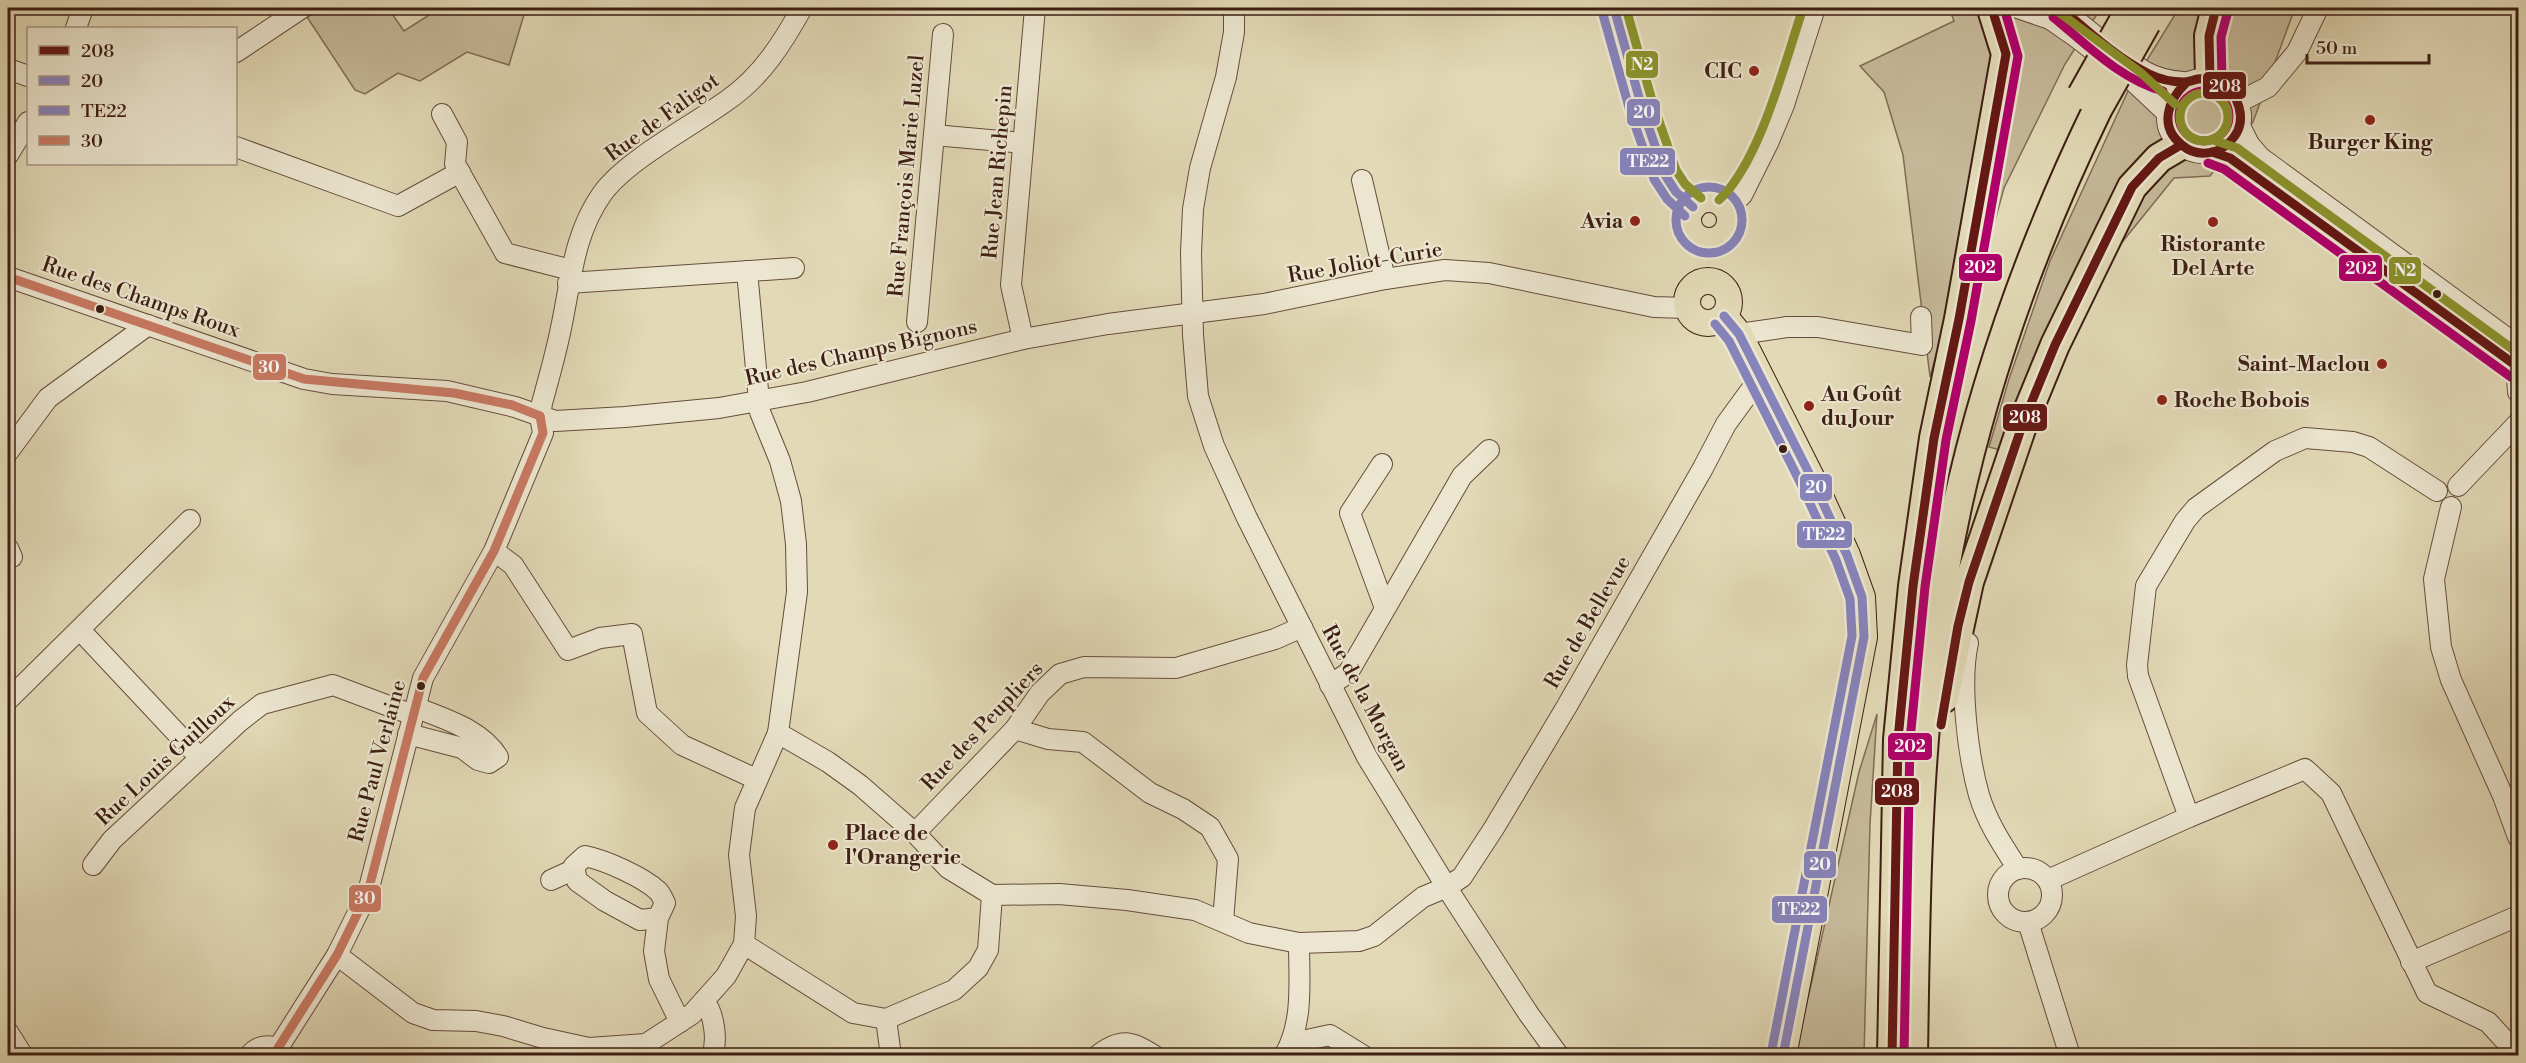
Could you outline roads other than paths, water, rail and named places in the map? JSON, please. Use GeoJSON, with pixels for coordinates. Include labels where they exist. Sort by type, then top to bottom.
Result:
{"type":"FeatureCollection","features":[{"type":"Feature","properties":{"kind":"highway"},"geometry":{"type":"LineString","coordinates":[[1892,1056],[1898,739],[1913,586],[1934,438],[1959,319],[2006,54],[2004,8]]}},
{"type":"Feature","properties":{"kind":"highway"},"geometry":{"type":"LineString","coordinates":[[2198,81],[2216,8]]}},
{"type":"Feature","properties":{"kind":"highway"},"geometry":{"type":"LineString","coordinates":[[1898,739],[1948,471],[1971,375],[2016,245],[2141,11]]}},
{"type":"Feature","properties":{"kind":"highway"},"geometry":{"type":"LineString","coordinates":[[1913,1056],[1920,781],[1930,674],[1948,552],[1963,481],[1993,371],[2024,278],[2090,103]]}},
{"type":"Feature","properties":{"kind":"highway"},"geometry":{"type":"LineString","coordinates":[[1915,908],[1930,840],[1943,705],[1958,626],[1969,582],[2023,423],[2055,345],[2132,187],[2159,158],[2181,145]]}},
{"type":"Feature","properties":{"kind":"main road"},"geometry":{"type":"LineString","coordinates":[[1614,8],[1642,108],[1665,175],[1676,192],[1693,207]]}},
{"type":"Feature","properties":{"kind":"main road"},"geometry":{"type":"LineString","coordinates":[[1710,199],[1727,209],[1729,227],[1710,240],[1697,237],[1689,226],[1693,207],[1704,200],[1710,199]]}},
{"type":"Feature","properties":{"kind":"main road"},"geometry":{"type":"LineString","coordinates":[[1707,282],[1710,240]]}},
{"type":"Feature","properties":{"kind":"main road"},"geometry":{"type":"LineString","coordinates":[[1732,325],[1700,322],[1694,319],[1687,308],[1687,295],[1690,290],[1707,282],[1720,285],[1728,296],[1732,325],[1761,376],[1824,503],[1847,555],[1862,597],[1864,637],[1783,1056]]}},
{"type":"Feature","properties":{"kind":"street"},"geometry":{"type":"LineString","coordinates":[[76,27],[83,8]]}},
{"type":"Feature","properties":{"kind":"street"},"geometry":{"type":"LineString","coordinates":[[237,51],[302,8]]}},
{"type":"Feature","properties":{"kind":"street","name":"Rue de Faligot"},"geometry":{"type":"LineString","coordinates":[[540,416],[561,327],[569,276],[586,221],[603,193],[630,167],[731,98],[762,70],[787,36],[802,8]]}},
{"type":"Feature","properties":{"kind":"street","name":"Rue Jean Richepin"},"geometry":{"type":"LineString","coordinates":[[1023,339],[1011,285],[1035,8]]}},
{"type":"Feature","properties":{"kind":"street","name":"Rue de la Morgan"},"geometry":{"type":"LineString","coordinates":[[1234,8],[1234,32],[1226,77],[1200,168],[1193,209],[1192,336],[1198,396],[1214,446],[1366,757],[1528,1014],[1559,1056]]}},
{"type":"Feature","properties":{"kind":"street"},"geometry":{"type":"LineString","coordinates":[[1727,209],[1742,195],[1768,143],[1787,96],[1815,8]]}},
{"type":"Feature","properties":{"kind":"street"},"geometry":{"type":"LineString","coordinates":[[2004,8],[2050,19],[2133,81],[2167,113]]}},
{"type":"Feature","properties":{"kind":"street"},"geometry":{"type":"LineString","coordinates":[[2061,8],[2144,71],[2161,79],[2198,81],[2227,87],[2239,102],[2240,126],[2230,143],[2212,153]]}},
{"type":"Feature","properties":{"kind":"street"},"geometry":{"type":"LineString","coordinates":[[2239,102],[2268,87],[2297,52],[2318,8]]}},
{"type":"Feature","properties":{"kind":"street","name":"Rue François Marie Luzel"},"geometry":{"type":"LineString","coordinates":[[917,322],[943,34]]}},
{"type":"Feature","properties":{"kind":"street"},"geometry":{"type":"LineString","coordinates":[[8,69],[27,76]]}},
{"type":"Feature","properties":{"kind":"street"},"geometry":{"type":"LineString","coordinates":[[2198,81],[2176,91],[2170,101],[2167,113],[2168,125],[2173,136],[2181,145],[2201,153],[2212,153],[2230,158],[2518,368],[2518,392]]}},
{"type":"Feature","properties":{"kind":"street"},"geometry":{"type":"LineString","coordinates":[[442,114],[457,142],[455,164],[505,253],[569,276],[794,268]]}},
{"type":"Feature","properties":{"kind":"street"},"geometry":{"type":"LineString","coordinates":[[8,155],[27,124]]}},
{"type":"Feature","properties":{"kind":"street"},"geometry":{"type":"LineString","coordinates":[[2240,126],[2249,144],[2260,157],[2518,346]]}},
{"type":"Feature","properties":{"kind":"street"},"geometry":{"type":"LineString","coordinates":[[934,135],[1023,143]]}},
{"type":"Feature","properties":{"kind":"street"},"geometry":{"type":"LineString","coordinates":[[237,147],[398,206],[460,172]]}},
{"type":"Feature","properties":{"kind":"street"},"geometry":{"type":"LineString","coordinates":[[1362,180],[1385,279]]}},
{"type":"Feature","properties":{"kind":"street","name":"Rue Joliot-Curie"},"geometry":{"type":"LineString","coordinates":[[1192,315],[1445,270],[1470,270],[1654,307],[1687,308]]}},
{"type":"Feature","properties":{"kind":"street"},"geometry":{"type":"LineString","coordinates":[[337,955],[413,1013],[433,1020],[476,1021],[589,1048],[623,1051],[646,1044],[692,1014],[726,976],[744,944],[746,915],[739,855],[745,808],[778,733],[797,592],[796,544],[790,501],[780,461],[760,412],[747,271]]}},
{"type":"Feature","properties":{"kind":"street","name":"Rue des Champs Roux"},"geometry":{"type":"LineString","coordinates":[[8,277],[304,379],[332,384],[447,391],[515,406],[540,416]]}},
{"type":"Feature","properties":{"kind":"street","name":"Rue des Champs Bignons"},"geometry":{"type":"LineString","coordinates":[[540,416],[555,421],[719,408],[807,392],[1023,339],[1108,324],[1192,315]]}},
{"type":"Feature","properties":{"kind":"street"},"geometry":{"type":"LineString","coordinates":[[1732,325],[1818,327],[1922,345],[1921,317]]}},
{"type":"Feature","properties":{"kind":"street"},"geometry":{"type":"LineString","coordinates":[[8,452],[48,398],[148,325]]}},
{"type":"Feature","properties":{"kind":"street","name":"Rue de Bellevue"},"geometry":{"type":"LineString","coordinates":[[992,895],[1059,894],[1127,900],[1195,910],[1249,933],[1299,943],[1359,941],[1374,936],[1423,897],[1447,887],[1462,877],[1573,696],[1726,424],[1761,376]]}},
{"type":"Feature","properties":{"kind":"street","name":"Rue Paul Verlaine"},"geometry":{"type":"LineString","coordinates":[[282,1052],[337,955],[368,892],[423,678],[494,551],[543,433],[540,416]]}},
{"type":"Feature","properties":{"kind":"street"},"geometry":{"type":"LineString","coordinates":[[2458,486],[2518,423]]}},
{"type":"Feature","properties":{"kind":"street"},"geometry":{"type":"LineString","coordinates":[[2189,816],[2138,676],[2137,665],[2146,586],[2186,521],[2196,508],[2275,451],[2306,438],[2353,442],[2369,447],[2437,491]]}},
{"type":"Feature","properties":{"kind":"street"},"geometry":{"type":"LineString","coordinates":[[1330,685],[1346,676],[1462,476],[1489,450]]}},
{"type":"Feature","properties":{"kind":"street"},"geometry":{"type":"LineString","coordinates":[[1382,464],[1350,513],[1385,608]]}},
{"type":"Feature","properties":{"kind":"street"},"geometry":{"type":"LineString","coordinates":[[2448,482],[2458,486],[2462,496],[2458,504],[2451,507],[2439,502],[2437,491],[2441,485],[2448,482]]}},
{"type":"Feature","properties":{"kind":"street"},"geometry":{"type":"LineString","coordinates":[[1999,493],[1965,656],[1966,717],[1979,795],[1996,836],[2018,869]]}},
{"type":"Feature","properties":{"kind":"street"},"geometry":{"type":"LineString","coordinates":[[2451,507],[2434,579],[2441,647],[2460,702],[2511,792],[2518,837]]}},
{"type":"Feature","properties":{"kind":"street"},"geometry":{"type":"LineString","coordinates":[[8,700],[190,520]]}},
{"type":"Feature","properties":{"kind":"street"},"geometry":{"type":"LineString","coordinates":[[494,551],[513,565],[568,650],[600,638],[632,634],[647,713],[682,745],[756,779]]}},
{"type":"Feature","properties":{"kind":"street","name":"Rue des Peupliers"},"geometry":{"type":"LineString","coordinates":[[915,833],[1015,729],[1040,693],[1060,674],[1084,666],[1176,668],[1275,639],[1302,627]]}},
{"type":"Feature","properties":{"kind":"street"},"geometry":{"type":"LineString","coordinates":[[80,630],[200,758]]}},
{"type":"Feature","properties":{"kind":"street","name":"Rue Louis Guilloux"},"geometry":{"type":"LineString","coordinates":[[93,865],[112,840],[240,721],[262,704],[333,685],[469,730],[491,744],[498,757],[489,763],[478,760],[462,748],[408,734]]}},
{"type":"Feature","properties":{"kind":"street"},"geometry":{"type":"LineString","coordinates":[[1015,729],[1048,739],[1083,742],[1150,794],[1184,809],[1210,827],[1228,859],[1223,921]]}},
{"type":"Feature","properties":{"kind":"street"},"geometry":{"type":"LineString","coordinates":[[744,944],[853,1013],[886,1019],[954,990],[978,968],[988,950],[992,895],[948,868],[915,833],[860,785],[828,762],[778,733]]}},
{"type":"Feature","properties":{"kind":"street"},"geometry":{"type":"LineString","coordinates":[[2048,880],[2189,816],[2305,769],[2331,793],[2427,993],[2488,1022],[2510,1047],[2514,1056]]}},
{"type":"Feature","properties":{"kind":"street"},"geometry":{"type":"LineString","coordinates":[[550,880],[573,870],[574,866],[585,856],[598,858],[639,879],[658,892],[665,903],[658,918],[654,951],[659,979],[680,1022]]}},
{"type":"Feature","properties":{"kind":"street"},"geometry":{"type":"LineString","coordinates":[[2018,869],[2038,871],[2048,880],[2051,889],[2049,907],[2044,914],[2028,922],[2021,922],[2007,916],[1999,904],[2001,882],[2005,876],[2018,869]]}},
{"type":"Feature","properties":{"kind":"street"},"geometry":{"type":"LineString","coordinates":[[573,870],[577,881],[605,901],[640,920],[658,918]]}},
{"type":"Feature","properties":{"kind":"street"},"geometry":{"type":"LineString","coordinates":[[2411,962],[2518,916]]}},
{"type":"Feature","properties":{"kind":"street"},"geometry":{"type":"LineString","coordinates":[[2028,922],[2070,1056]]}},
{"type":"Feature","properties":{"kind":"street"},"geometry":{"type":"LineString","coordinates":[[1289,1047],[1298,1010],[1299,943]]}},
{"type":"Feature","properties":{"kind":"street"},"geometry":{"type":"LineString","coordinates":[[704,1001],[711,1010],[714,1049],[712,1056]]}},
{"type":"Feature","properties":{"kind":"street"},"geometry":{"type":"LineString","coordinates":[[886,1019],[886,1055]]}},
{"type":"Feature","properties":{"kind":"street"},"geometry":{"type":"LineString","coordinates":[[8,1032],[23,1056]]}},
{"type":"Feature","properties":{"kind":"street"},"geometry":{"type":"LineString","coordinates":[[1289,1047],[1302,1041],[1330,1035],[1364,1056]]}},
{"type":"Feature","properties":{"kind":"street"},"geometry":{"type":"LineString","coordinates":[[1097,1056],[1110,1046],[1133,1043],[1155,1056]]}},
{"type":"Feature","properties":{"kind":"street"},"geometry":{"type":"LineString","coordinates":[[249,1056],[258,1048],[265,1046],[282,1052]]}},
{"type":"Feature","properties":{"kind":"place","name":"CIC"},"geometry":{"type":"Point","coordinates":[1754,71]}},
{"type":"Feature","properties":{"kind":"place","name":"Burger King"},"geometry":{"type":"Point","coordinates":[2370,120]}},
{"type":"Feature","properties":{"kind":"place","name":"Avia"},"geometry":{"type":"Point","coordinates":[1635,221]}},
{"type":"Feature","properties":{"kind":"place","name":"Ristorante Del Arte"},"geometry":{"type":"Point","coordinates":[2213,222]}},
{"type":"Feature","properties":{"kind":"place","name":"Saint-Maclou"},"geometry":{"type":"Point","coordinates":[2382,364]}},
{"type":"Feature","properties":{"kind":"place","name":"Roche Bobois"},"geometry":{"type":"Point","coordinates":[2162,400]}},
{"type":"Feature","properties":{"kind":"place","name":"Au Goût du Jour"},"geometry":{"type":"Point","coordinates":[1809,406]}},
{"type":"Feature","properties":{"kind":"place","name":"Place de l'Orangerie"},"geometry":{"type":"Point","coordinates":[833,845]}}]}
